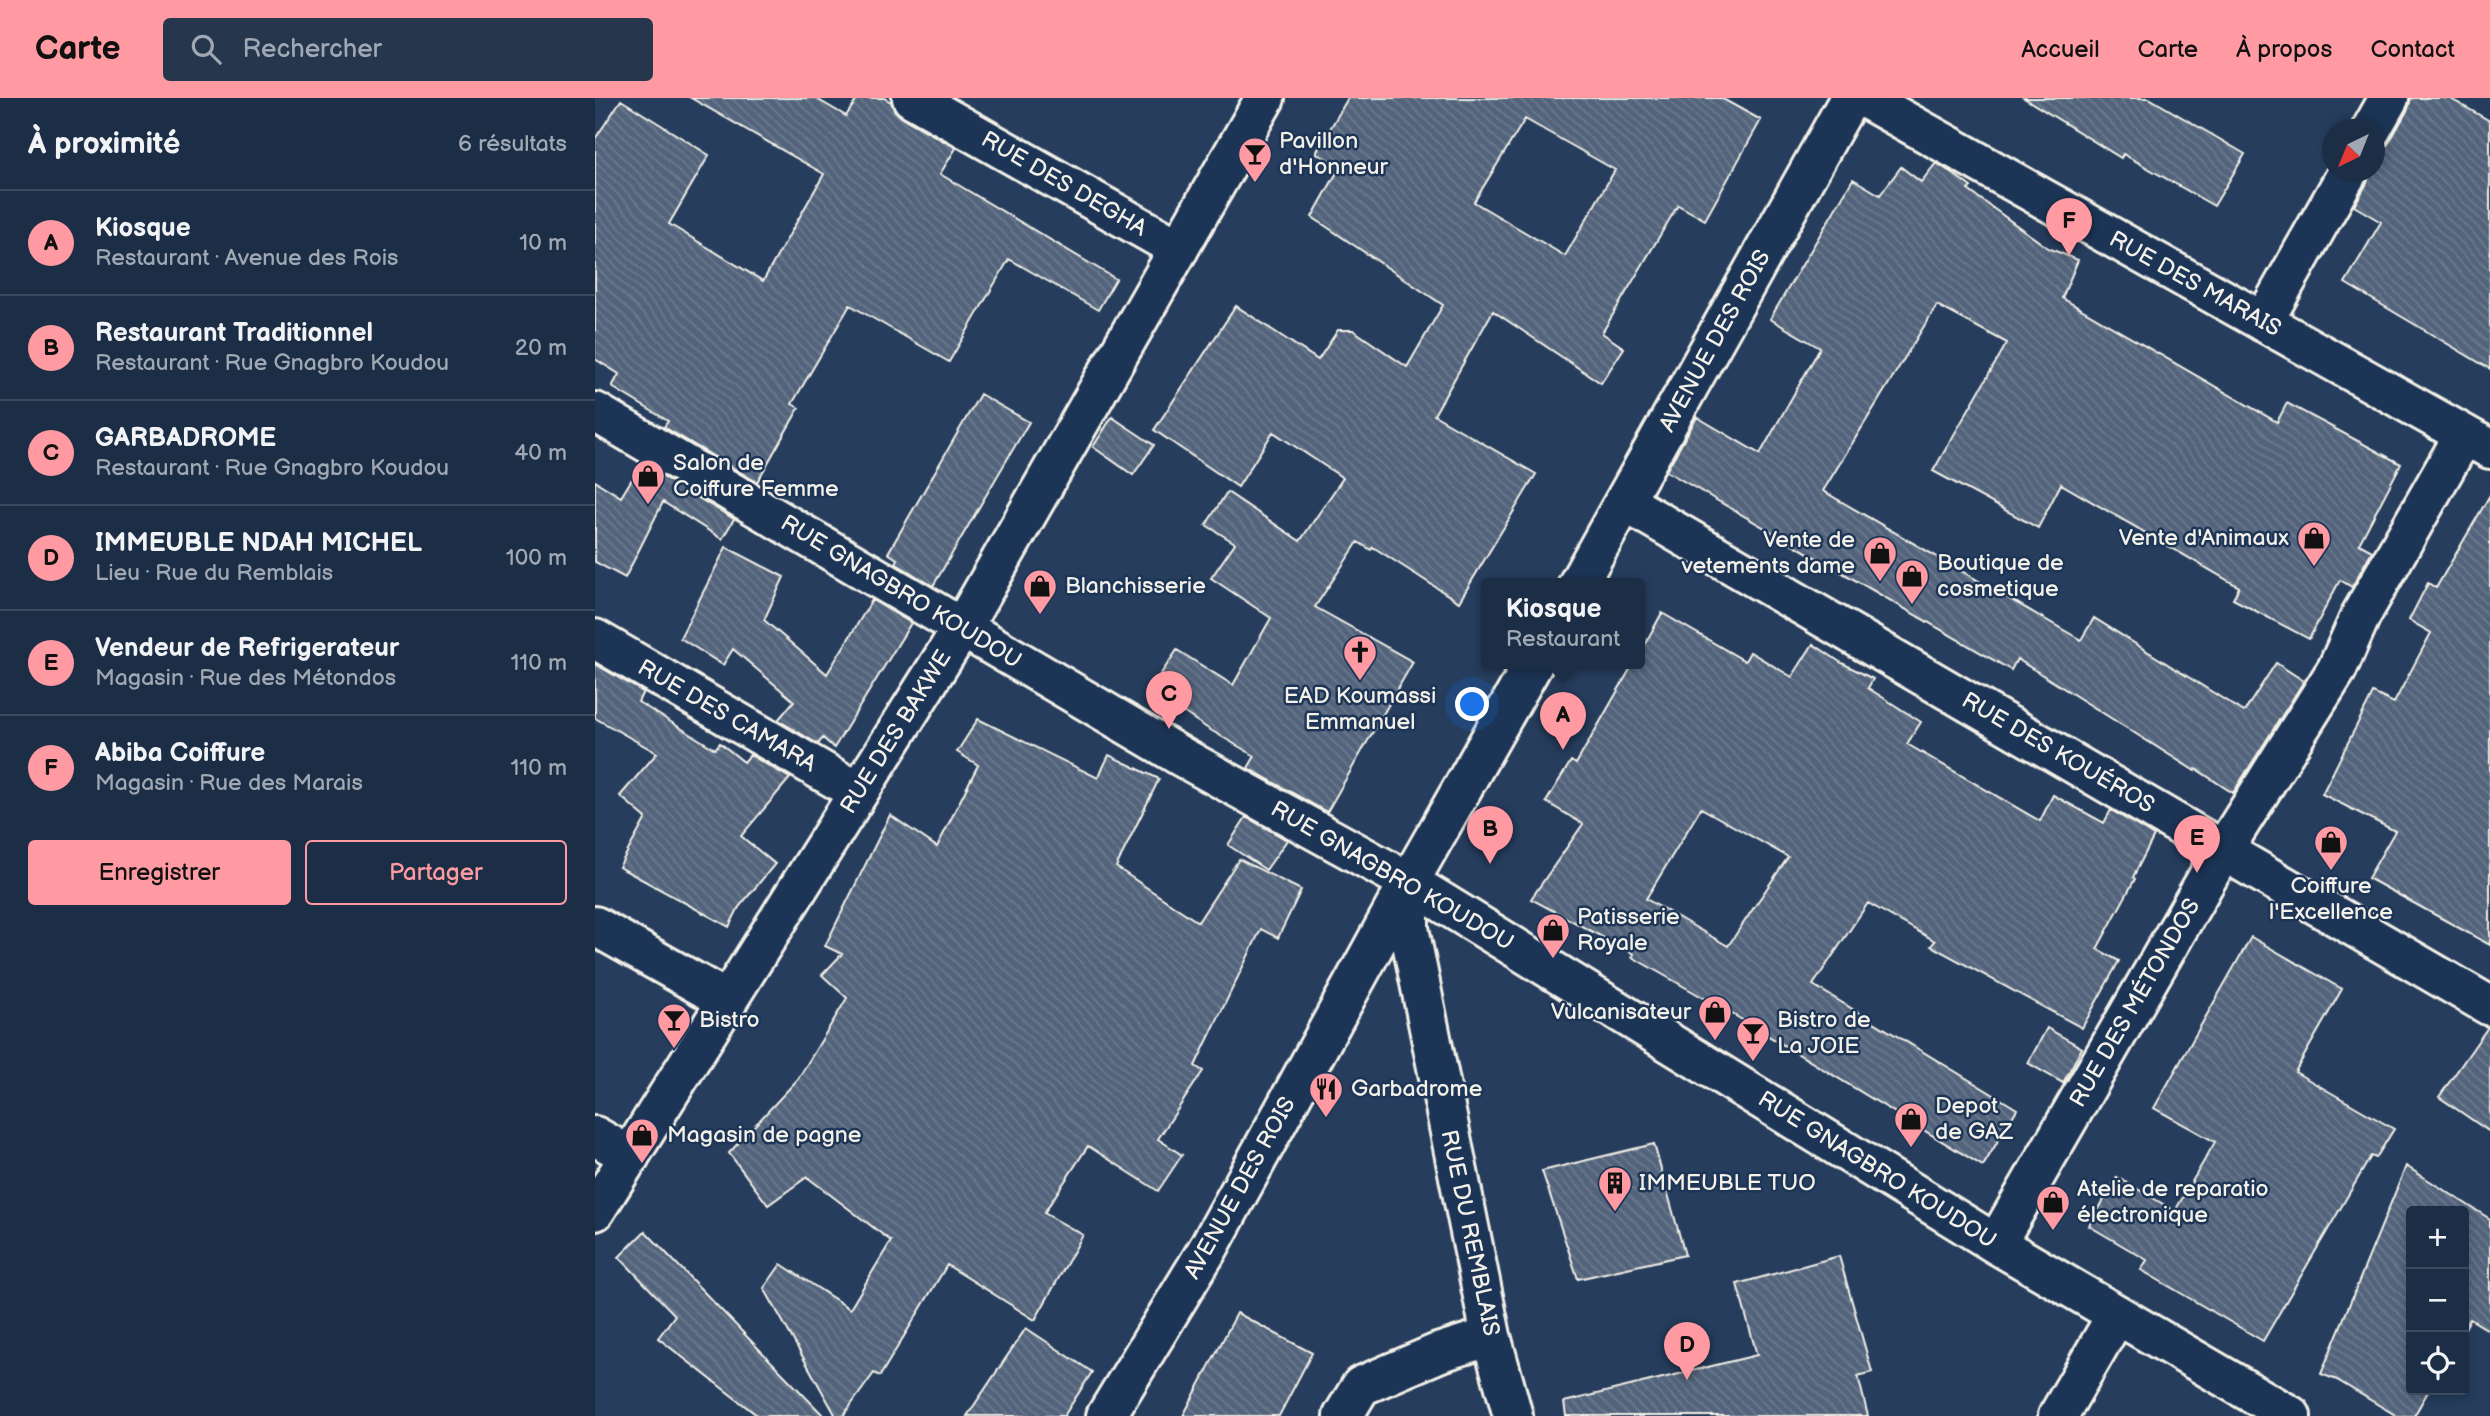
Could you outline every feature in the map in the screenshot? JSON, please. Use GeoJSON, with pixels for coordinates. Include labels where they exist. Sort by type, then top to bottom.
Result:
{"type":"FeatureCollection","features":[{"type":"Feature","properties":{"kind":"street","name":"RUE DES DEGHA"},"geometry":{"type":"LineString","coordinates":[[912,98],[1179,249]]}},
{"type":"Feature","properties":{"kind":"street","name":"RUE DES BAKWE"},"geometry":{"type":"LineString","coordinates":[[595,1211],[962,628],[1265,98]]}},
{"type":"Feature","properties":{"kind":"street","name":"AVENUE DES ROIS"},"geometry":{"type":"LineString","coordinates":[[1582,578],[1850,98]]}},
{"type":"Feature","properties":{"kind":"street","name":"RUE DES MARAIS"},"geometry":{"type":"LineString","coordinates":[[1864,98],[2477,442]]}},
{"type":"Feature","properties":{"kind":"street"},"geometry":{"type":"LineString","coordinates":[[2377,119],[2389,98]]}},
{"type":"Feature","properties":{"kind":"street"},"geometry":{"type":"LineString","coordinates":[[2263,322],[2342,182]]}},
{"type":"Feature","properties":{"kind":"street","name":"RUE GNAGBRO KOUDOU"},"geometry":{"type":"LineString","coordinates":[[595,412],[1181,757],[1409,882],[1996,1244],[2291,1416]]}},
{"type":"Feature","properties":{"kind":"street","name":"RUE DES MÉTONDOS"},"geometry":{"type":"LineString","coordinates":[[1996,1244],[2224,849],[2337,669],[2361,615],[2477,442]]}},
{"type":"Feature","properties":{"kind":"street","name":"RUE DES KOUÉROS"},"geometry":{"type":"LineString","coordinates":[[1625,502],[2490,1006]]}},
{"type":"Feature","properties":{"kind":"street","name":"RUE DES CAMARA"},"geometry":{"type":"LineString","coordinates":[[595,639],[858,792]]}},
{"type":"Feature","properties":{"kind":"street","name":"AVENUE DES ROIS"},"geometry":{"type":"LineString","coordinates":[[1106,1416],[1209,1247],[1409,882],[1530,669]]}},
{"type":"Feature","properties":{"kind":"street","name":"RUE DU REMBLAIS"},"geometry":{"type":"LineString","coordinates":[[1409,882],[1409,928],[1491,1336],[1513,1416]]}},
{"type":"Feature","properties":{"kind":"street"},"geometry":{"type":"LineString","coordinates":[[595,926],[728,1001]]}},
{"type":"Feature","properties":{"kind":"street"},"geometry":{"type":"LineString","coordinates":[[595,1136],[630,1156]]}},
{"type":"Feature","properties":{"kind":"street"},"geometry":{"type":"LineString","coordinates":[[2058,1416],[2116,1316]]}},
{"type":"Feature","properties":{"kind":"street"},"geometry":{"type":"LineString","coordinates":[[1343,1416],[1361,1386],[1438,1353],[1491,1336]]}},
{"type":"Feature","properties":{"kind":"building"},"geometry":{"type":"Polygon","coordinates":[[[691,98],[815,98],[846,116],[858,98],[884,98],[891,102],[901,117],[956,148],[940,174],[1116,279],[1098,310],[1009,259],[949,362],[850,305],[792,404],[799,408],[757,482],[664,427],[668,421],[612,387],[619,374],[595,359],[595,139],[621,100],[709,155],[669,224],[763,281],[824,174],[691,98]]]}},
{"type":"Feature","properties":{"kind":"building"},"geometry":{"type":"Polygon","coordinates":[[[1348,98],[1721,98],[1761,120],[1705,220],[1678,205],[1602,333],[1624,348],[1601,383],[1493,311],[1434,415],[1536,474],[1459,602],[1373,547],[1371,550],[1358,542],[1315,607],[1413,662],[1327,812],[1248,768],[1255,756],[1150,690],[1177,650],[1233,685],[1271,618],[1211,578],[1235,543],[1206,525],[1227,492],[1300,541],[1343,478],[1273,432],[1238,487],[1154,430],[1236,306],[1318,360],[1338,330],[1353,330],[1407,367],[1443,305],[1312,217],[1340,167],[1316,153],[1348,98]],[[1525,119],[1474,202],[1565,256],[1615,170],[1525,119]]]}},
{"type":"Feature","properties":{"kind":"building"},"geometry":{"type":"Polygon","coordinates":[[[2024,98],[2149,98],[2245,154],[2214,206],[2123,154],[2121,158],[2024,98]]]}},
{"type":"Feature","properties":{"kind":"building"},"geometry":{"type":"Polygon","coordinates":[[[2411,98],[2449,98],[2490,121],[2490,369],[2345,283],[2381,222],[2354,206],[2367,182],[2385,182],[2385,148],[2408,109],[2411,98]]]}},
{"type":"Feature","properties":{"kind":"building"},"geometry":{"type":"Polygon","coordinates":[[[1936,163],[1971,187],[1968,190],[2048,248],[2078,260],[2062,298],[2277,422],[2287,403],[2401,464],[2359,544],[2372,551],[2352,587],[2340,580],[2309,639],[2233,599],[2239,587],[2061,484],[2038,528],[1933,471],[2007,343],[1937,305],[1823,491],[2081,640],[2094,618],[2244,712],[2276,663],[2304,681],[2233,793],[2017,659],[2011,670],[1666,471],[1697,417],[1760,454],[1820,348],[1770,319],[1853,179],[1880,195],[1901,167],[1921,182],[1936,163]]]}},
{"type":"Feature","properties":{"kind":"building"},"geometry":{"type":"Polygon","coordinates":[[[980,394],[1029,422],[933,586],[895,563],[897,559],[888,553],[980,394]]]}},
{"type":"Feature","properties":{"kind":"building"},"geometry":{"type":"Polygon","coordinates":[[[1112,417],[1154,445],[1133,475],[1093,447],[1112,417]]]}},
{"type":"Feature","properties":{"kind":"building"},"geometry":{"type":"Polygon","coordinates":[[[641,464],[734,519],[722,539],[663,502],[625,578],[595,562],[595,481],[621,497],[641,464]]]}},
{"type":"Feature","properties":{"kind":"building"},"geometry":{"type":"Polygon","coordinates":[[[2490,495],[2490,945],[2368,878],[2395,831],[2322,794],[2373,693],[2394,703],[2431,633],[2409,620],[2428,583],[2436,588],[2490,495]]]}},
{"type":"Feature","properties":{"kind":"building"},"geometry":{"type":"Polygon","coordinates":[[[726,547],[784,577],[764,620],[827,674],[872,600],[911,623],[834,748],[823,738],[818,744],[778,720],[794,701],[733,649],[723,665],[680,638],[726,547]]]}},
{"type":"Feature","properties":{"kind":"building"},"geometry":{"type":"Polygon","coordinates":[[[1662,613],[1745,661],[1750,652],[1792,677],[1813,644],[1873,679],[1868,688],[1921,722],[1907,744],[2040,821],[2053,795],[2104,823],[2111,810],[2154,836],[2133,877],[2135,879],[2097,949],[2119,961],[2082,1028],[1931,946],[1935,941],[1868,903],[1813,985],[2017,1109],[1983,1166],[1739,1018],[1632,957],[1634,954],[1531,899],[1583,824],[1546,802],[1571,761],[1576,764],[1630,669],[1645,669],[1645,644],[1662,613]],[[1701,808],[1646,899],[1728,946],[1788,857],[1701,808]]]}},
{"type":"Feature","properties":{"kind":"building"},"geometry":{"type":"Polygon","coordinates":[[[595,664],[643,692],[638,702],[715,749],[720,743],[744,762],[750,755],[790,778],[741,836],[775,864],[739,907],[729,927],[619,867],[646,818],[620,796],[657,753],[595,718],[595,664]]]}},
{"type":"Feature","properties":{"kind":"building"},"geometry":{"type":"Polygon","coordinates":[[[978,719],[1098,778],[1109,755],[1159,779],[1116,867],[1198,922],[1239,859],[1301,890],[1278,938],[1261,929],[1195,1066],[1203,1071],[1158,1139],[1182,1155],[1158,1191],[1088,1146],[1044,1213],[1083,1235],[1035,1320],[947,1265],[880,1376],[874,1373],[843,1416],[836,1416],[764,1288],[781,1264],[850,1309],[891,1241],[807,1177],[768,1205],[729,1153],[798,1079],[847,998],[822,975],[842,954],[825,946],[890,815],[937,847],[978,765],[957,752],[978,719]]]}},
{"type":"Feature","properties":{"kind":"building"},"geometry":{"type":"Polygon","coordinates":[[[1246,817],[1287,840],[1266,870],[1228,845],[1246,817]]]}},
{"type":"Feature","properties":{"kind":"building"},"geometry":{"type":"Polygon","coordinates":[[[2251,937],[2342,989],[2295,1072],[2394,1129],[2376,1158],[2371,1156],[2263,1341],[2141,1270],[2147,1260],[2089,1226],[2117,1177],[2175,1211],[2215,1142],[2154,1108],[2251,937]]]}},
{"type":"Feature","properties":{"kind":"building"},"geometry":{"type":"Polygon","coordinates":[[[2488,1027],[2490,1028],[2490,1132],[2439,1097],[2488,1027]]]}},
{"type":"Feature","properties":{"kind":"building"},"geometry":{"type":"Polygon","coordinates":[[[2047,1028],[2082,1048],[2063,1083],[2028,1063],[2047,1028]]]}},
{"type":"Feature","properties":{"kind":"building","name":"IMMEUBLE TUO"},"geometry":{"type":"Polygon","coordinates":[[[1654,1144],[1685,1255],[1578,1279],[1542,1171],[1654,1144]]]}},
{"type":"Feature","properties":{"kind":"building"},"geometry":{"type":"Polygon","coordinates":[[[2406,1166],[2490,1219],[2490,1331],[2469,1321],[2469,1206],[2406,1206],[2406,1395],[2426,1395],[2414,1416],[2397,1416],[2337,1380],[2321,1374],[2406,1166]]]}},
{"type":"Feature","properties":{"kind":"building"},"geometry":{"type":"Polygon","coordinates":[[[645,1231],[824,1416],[758,1416],[658,1338],[675,1315],[619,1257],[645,1231]]]}},
{"type":"Feature","properties":{"kind":"building"},"geometry":{"type":"Polygon","coordinates":[[[1839,1256],[1872,1372],[1858,1376],[1868,1416],[1566,1416],[1564,1402],[1757,1355],[1737,1284],[1839,1256]]]}},
{"type":"Feature","properties":{"kind":"building"},"geometry":{"type":"Polygon","coordinates":[[[1237,1313],[1312,1353],[1279,1416],[1183,1416],[1237,1313]]]}},
{"type":"Feature","properties":{"kind":"building"},"geometry":{"type":"Polygon","coordinates":[[[1026,1328],[1092,1372],[1064,1416],[967,1416],[1026,1328]]]}},
{"type":"Feature","properties":{"kind":"place","name":"Pavillon d'Honneur"},"geometry":{"type":"Point","coordinates":[1255,184]}},
{"type":"Feature","properties":{"kind":"place","name":"Abiba Coiffure"},"geometry":{"type":"Point","coordinates":[2069,256]}},
{"type":"Feature","properties":{"kind":"place","name":"Salon de Coiffure Femme"},"geometry":{"type":"Point","coordinates":[648,506]}},
{"type":"Feature","properties":{"kind":"place","name":"Vente d'Animaux"},"geometry":{"type":"Point","coordinates":[2314,568]}},
{"type":"Feature","properties":{"kind":"place","name":"Vente de vetements dame"},"geometry":{"type":"Point","coordinates":[1880,583]}},
{"type":"Feature","properties":{"kind":"place","name":"Boutique de cosmetique"},"geometry":{"type":"Point","coordinates":[1912,606]}},
{"type":"Feature","properties":{"kind":"place","name":"Blanchisserie"},"geometry":{"type":"Point","coordinates":[1040,616]}},
{"type":"Feature","properties":{"kind":"place","name":"EAD Koumassi Emmanuel"},"geometry":{"type":"Point","coordinates":[1360,682]}},
{"type":"Feature","properties":{"kind":"place","name":"GARBADROME"},"geometry":{"type":"Point","coordinates":[1169,729]}},
{"type":"Feature","properties":{"kind":"place","name":"Kiosque"},"geometry":{"type":"Point","coordinates":[1563,750]}},
{"type":"Feature","properties":{"kind":"place","name":"Restaurant Traditionnel"},"geometry":{"type":"Point","coordinates":[1490,864]}},
{"type":"Feature","properties":{"kind":"place","name":"Coiffure l'Excellence"},"geometry":{"type":"Point","coordinates":[2331,872]}},
{"type":"Feature","properties":{"kind":"place","name":"Vendeur de Refrigerateur"},"geometry":{"type":"Point","coordinates":[2197,873]}},
{"type":"Feature","properties":{"kind":"place","name":"Patisserie Royale"},"geometry":{"type":"Point","coordinates":[1553,960]}},
{"type":"Feature","properties":{"kind":"place","name":"Vulcanisateur"},"geometry":{"type":"Point","coordinates":[1715,1042]}},
{"type":"Feature","properties":{"kind":"place","name":"Bistro"},"geometry":{"type":"Point","coordinates":[674,1050]}},
{"type":"Feature","properties":{"kind":"place","name":"Bistro de La JOIE"},"geometry":{"type":"Point","coordinates":[1753,1063]}},
{"type":"Feature","properties":{"kind":"place","name":"Garbadrome"},"geometry":{"type":"Point","coordinates":[1326,1119]}},
{"type":"Feature","properties":{"kind":"place","name":"Depot de GAZ"},"geometry":{"type":"Point","coordinates":[1911,1149]}},
{"type":"Feature","properties":{"kind":"place","name":"Magasin de pagne"},"geometry":{"type":"Point","coordinates":[642,1165]}},
{"type":"Feature","properties":{"kind":"place","name":"IMMEUBLE TUO"},"geometry":{"type":"Point","coordinates":[1615,1213]}},
{"type":"Feature","properties":{"kind":"place","name":"Atelie de reparatio électronique"},"geometry":{"type":"Point","coordinates":[2053,1232]}},
{"type":"Feature","properties":{"kind":"place","name":"IMMEUBLE NDAH MICHEL"},"geometry":{"type":"Point","coordinates":[1687,1380]}}]}
